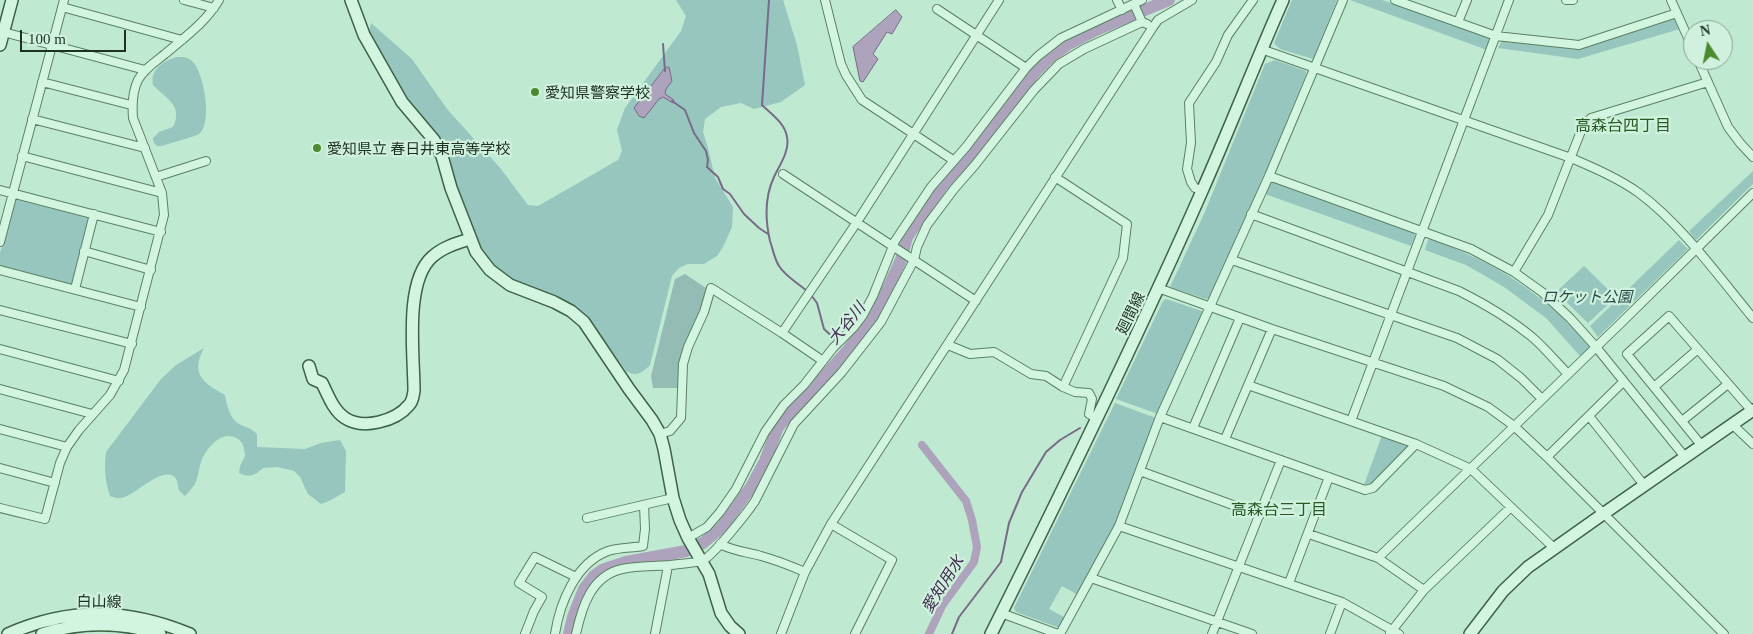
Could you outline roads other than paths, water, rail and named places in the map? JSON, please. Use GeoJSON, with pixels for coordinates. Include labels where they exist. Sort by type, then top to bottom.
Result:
{"type":"FeatureCollection","features":[{"type":"Feature","properties":{"kind":"street"},"geometry":{"type":"LineString","coordinates":[[0,45],[2,31],[12,0]]}},
{"type":"Feature","properties":{"kind":"street"},"geometry":{"type":"LineString","coordinates":[[184,0],[214,8]]}},
{"type":"Feature","properties":{"kind":"street"},"geometry":{"type":"LineString","coordinates":[[0,508],[45,519],[67,446],[92,414],[110,395],[124,370],[142,307],[164,215],[162,193],[133,118],[132,105],[137,81],[145,70],[201,23],[219,0]]}},
{"type":"Feature","properties":{"kind":"street"},"geometry":{"type":"LineString","coordinates":[[351,0],[364,35],[402,102],[434,140],[442,156],[451,188],[476,252],[490,270],[510,284],[554,302],[571,311],[584,322],[652,420],[660,434],[673,498],[689,539],[703,560],[721,613],[730,626],[739,634]]}},
{"type":"Feature","properties":{"kind":"street"},"geometry":{"type":"LineString","coordinates":[[824,0],[841,64],[862,100],[953,160]]}},
{"type":"Feature","properties":{"kind":"street"},"geometry":{"type":"LineString","coordinates":[[782,333],[857,222],[1000,0]]}},
{"type":"Feature","properties":{"kind":"street"},"geometry":{"type":"LineString","coordinates":[[1116,0],[1122,10]]}},
{"type":"Feature","properties":{"kind":"street"},"geometry":{"type":"LineString","coordinates":[[689,539],[707,527],[720,512],[736,489],[765,432],[784,406],[804,385],[862,314],[873,296],[893,246],[930,187],[966,147],[1026,68],[1061,38],[1142,0]]}},
{"type":"Feature","properties":{"kind":"street"},"geometry":{"type":"LineString","coordinates":[[781,634],[805,572],[831,524],[1153,27],[1158,20],[1192,0]]}},
{"type":"Feature","properties":{"kind":"street"},"geometry":{"type":"LineString","coordinates":[[1202,190],[1195,188],[1191,182],[1188,169],[1191,143],[1189,103],[1216,62],[1228,34],[1253,0]]}},
{"type":"Feature","properties":{"kind":"street","name":"廻間線"},"geometry":{"type":"LineString","coordinates":[[991,634],[1076,462],[1158,288],[1283,0]]}},
{"type":"Feature","properties":{"kind":"street"},"geometry":{"type":"LineString","coordinates":[[1001,613],[1059,634],[1091,578],[1119,526],[1160,417],[1269,176],[1343,0]]}},
{"type":"Feature","properties":{"kind":"street"},"geometry":{"type":"LineString","coordinates":[[1395,0],[1496,36],[1579,45],[1677,13]]}},
{"type":"Feature","properties":{"kind":"street"},"geometry":{"type":"LineString","coordinates":[[1458,22],[1467,0]]}},
{"type":"Feature","properties":{"kind":"street"},"geometry":{"type":"LineString","coordinates":[[1351,420],[1465,122],[1509,0]]}},
{"type":"Feature","properties":{"kind":"street"},"geometry":{"type":"LineString","coordinates":[[1566,0],[1573,0]]}},
{"type":"Feature","properties":{"kind":"street"},"geometry":{"type":"LineString","coordinates":[[1671,0],[1683,26]]}},
{"type":"Feature","properties":{"kind":"street"},"geometry":{"type":"LineString","coordinates":[[0,242],[63,3],[182,40]]}},
{"type":"Feature","properties":{"kind":"street"},"geometry":{"type":"LineString","coordinates":[[1134,4],[1142,22],[1153,27]]}},
{"type":"Feature","properties":{"kind":"street"},"geometry":{"type":"LineString","coordinates":[[937,9],[1026,68]]}},
{"type":"Feature","properties":{"kind":"street"},"geometry":{"type":"LineString","coordinates":[[576,634],[587,598],[597,583],[609,574],[632,568],[668,566],[703,560],[720,544],[755,501],[794,424],[842,372],[881,322],[921,237],[941,205],[975,166],[1046,77],[1059,64],[1084,49],[1142,22]]}},
{"type":"Feature","properties":{"kind":"street"},"geometry":{"type":"LineString","coordinates":[[2,31],[145,70]]}},
{"type":"Feature","properties":{"kind":"street"},"geometry":{"type":"LineString","coordinates":[[1261,49],[1605,172],[1638,192],[1663,214],[1753,318]]}},
{"type":"Feature","properties":{"kind":"street"},"geometry":{"type":"LineString","coordinates":[[1703,70],[1728,127],[1753,157]]}},
{"type":"Feature","properties":{"kind":"street"},"geometry":{"type":"LineString","coordinates":[[42,82],[132,105]]}},
{"type":"Feature","properties":{"kind":"street"},"geometry":{"type":"LineString","coordinates":[[1514,272],[1548,215],[1583,126],[1591,118],[1708,82]]}},
{"type":"Feature","properties":{"kind":"street"},"geometry":{"type":"LineString","coordinates":[[32,119],[145,148]]}},
{"type":"Feature","properties":{"kind":"street"},"geometry":{"type":"LineString","coordinates":[[22,156],[162,193]]}},
{"type":"Feature","properties":{"kind":"street"},"geometry":{"type":"LineString","coordinates":[[156,177],[206,161]]}},
{"type":"Feature","properties":{"kind":"street"},"geometry":{"type":"LineString","coordinates":[[783,174],[976,302]]}},
{"type":"Feature","properties":{"kind":"street"},"geometry":{"type":"LineString","coordinates":[[1269,176],[1472,249],[1514,272],[1542,292],[1570,318],[1685,457]]}},
{"type":"Feature","properties":{"kind":"street"},"geometry":{"type":"LineString","coordinates":[[1056,177],[1127,224],[1123,258],[1063,387]]}},
{"type":"Feature","properties":{"kind":"street"},"geometry":{"type":"LineString","coordinates":[[0,190],[161,232]]}},
{"type":"Feature","properties":{"kind":"street"},"geometry":{"type":"LineString","coordinates":[[1378,558],[1596,348],[1753,193]]}},
{"type":"Feature","properties":{"kind":"street"},"geometry":{"type":"LineString","coordinates":[[75,289],[94,214]]}},
{"type":"Feature","properties":{"kind":"street"},"geometry":{"type":"LineString","coordinates":[[1252,214],[1459,291],[1492,308],[1533,338],[1568,374]]}},
{"type":"Feature","properties":{"kind":"street"},"geometry":{"type":"LineString","coordinates":[[309,366],[313,379],[322,383],[335,409],[345,418],[367,424],[401,414],[411,404],[414,391],[413,300],[418,277],[432,257],[444,248],[470,239]]}},
{"type":"Feature","properties":{"kind":"street"},"geometry":{"type":"LineString","coordinates":[[84,251],[151,270]]}},
{"type":"Feature","properties":{"kind":"street"},"geometry":{"type":"LineString","coordinates":[[1232,260],[1457,338],[1496,359],[1521,378],[1542,399]]}},
{"type":"Feature","properties":{"kind":"street"},"geometry":{"type":"LineString","coordinates":[[0,270],[142,307]]}},
{"type":"Feature","properties":{"kind":"street"},"geometry":{"type":"LineString","coordinates":[[660,434],[670,431],[681,418],[683,364],[688,347],[704,312],[710,288],[823,361]]}},
{"type":"Feature","properties":{"kind":"street"},"geometry":{"type":"LineString","coordinates":[[1158,288],[1272,329],[1444,386],[1488,407],[1514,426],[1547,457],[1724,634]]}},
{"type":"Feature","properties":{"kind":"street"},"geometry":{"type":"LineString","coordinates":[[0,310],[132,344]]}},
{"type":"Feature","properties":{"kind":"street"},"geometry":{"type":"LineString","coordinates":[[1470,634],[1503,592],[1528,567],[1644,485],[1685,457],[1702,446],[1733,425],[1752,411],[1670,316],[1627,354],[1702,446]]}},
{"type":"Feature","properties":{"kind":"street"},"geometry":{"type":"LineString","coordinates":[[1193,428],[1240,318]]}},
{"type":"Feature","properties":{"kind":"street"},"geometry":{"type":"LineString","coordinates":[[1225,440],[1272,329]]}},
{"type":"Feature","properties":{"kind":"street"},"geometry":{"type":"LineString","coordinates":[[948,345],[970,354],[994,352],[1031,374],[1046,376],[1074,392],[1089,393],[1092,399],[1088,414],[1096,418]]}},
{"type":"Feature","properties":{"kind":"street"},"geometry":{"type":"LineString","coordinates":[[0,349],[119,380]]}},
{"type":"Feature","properties":{"kind":"street"},"geometry":{"type":"LineString","coordinates":[[1654,387],[1698,349]]}},
{"type":"Feature","properties":{"kind":"street"},"geometry":{"type":"LineString","coordinates":[[1547,457],[1624,382]]}},
{"type":"Feature","properties":{"kind":"street"},"geometry":{"type":"LineString","coordinates":[[1682,422],[1728,384]]}},
{"type":"Feature","properties":{"kind":"street"},"geometry":{"type":"LineString","coordinates":[[1248,385],[1416,444],[1471,469],[1554,548]]}},
{"type":"Feature","properties":{"kind":"street"},"geometry":{"type":"LineString","coordinates":[[0,389],[92,414]]}},
{"type":"Feature","properties":{"kind":"street"},"geometry":{"type":"LineString","coordinates":[[1589,416],[1644,485]]}},
{"type":"Feature","properties":{"kind":"street"},"geometry":{"type":"LineString","coordinates":[[1160,417],[1365,490],[1373,488],[1416,444]]}},
{"type":"Feature","properties":{"kind":"street"},"geometry":{"type":"LineString","coordinates":[[1733,425],[1753,444]]}},
{"type":"Feature","properties":{"kind":"street"},"geometry":{"type":"LineString","coordinates":[[0,429],[67,446]]}},
{"type":"Feature","properties":{"kind":"street"},"geometry":{"type":"LineString","coordinates":[[1212,634],[1281,460]]}},
{"type":"Feature","properties":{"kind":"street"},"geometry":{"type":"LineString","coordinates":[[0,468],[55,483]]}},
{"type":"Feature","properties":{"kind":"street"},"geometry":{"type":"LineString","coordinates":[[1140,471],[1260,514]]}},
{"type":"Feature","properties":{"kind":"street"},"geometry":{"type":"LineString","coordinates":[[1290,584],[1329,477]]}},
{"type":"Feature","properties":{"kind":"street"},"geometry":{"type":"LineString","coordinates":[[587,518],[673,498]]}},
{"type":"Feature","properties":{"kind":"street"},"geometry":{"type":"LineString","coordinates":[[555,634],[565,600],[576,577],[583,568],[606,552],[619,548],[643,546],[645,529],[644,506]]}},
{"type":"Feature","properties":{"kind":"street"},"geometry":{"type":"LineString","coordinates":[[1119,526],[1342,602],[1394,633],[1424,590],[1511,507]]}},
{"type":"Feature","properties":{"kind":"street"},"geometry":{"type":"LineString","coordinates":[[831,524],[892,560],[855,634]]}},
{"type":"Feature","properties":{"kind":"street"},"geometry":{"type":"LineString","coordinates":[[1309,534],[1378,558],[1424,590]]}},
{"type":"Feature","properties":{"kind":"street"},"geometry":{"type":"LineString","coordinates":[[720,544],[737,551],[760,555],[805,572]]}},
{"type":"Feature","properties":{"kind":"street"},"geometry":{"type":"LineString","coordinates":[[525,634],[542,597],[518,583],[534,558],[576,577]]}},
{"type":"Feature","properties":{"kind":"street"},"geometry":{"type":"LineString","coordinates":[[655,634],[668,566]]}},
{"type":"Feature","properties":{"kind":"street"},"geometry":{"type":"LineString","coordinates":[[1091,578],[1252,634]]}},
{"type":"Feature","properties":{"kind":"street"},"geometry":{"type":"LineString","coordinates":[[1330,634],[1342,602]]}},
{"type":"Feature","properties":{"kind":"street","name":"白山線"},"geometry":{"type":"LineString","coordinates":[[8,634],[30,624],[55,618],[86,614],[144,618],[190,634]]}},
{"type":"Feature","properties":{"kind":"street","name":"白山線"},"geometry":{"type":"LineString","coordinates":[[42,634],[87,625],[142,628],[160,634]]}},
{"type":"Feature","properties":{"kind":"waterway"},"geometry":{"type":"LineString","coordinates":[[769,0],[762,105],[784,127],[788,142],[786,153],[768,193],[767,225],[770,241],[779,266],[789,277],[808,292]]}},
{"type":"Feature","properties":{"kind":"waterway","name":"大谷川"},"geometry":{"type":"LineString","coordinates":[[569,634],[573,617],[584,589],[594,576],[602,570],[626,562],[686,551],[703,543],[722,527],[751,487],[765,461],[778,427],[848,350],[876,314],[901,260],[907,237],[942,186],[979,146],[1035,72],[1050,57],[1067,45],[1096,30],[1169,0]]}},
{"type":"Feature","properties":{"kind":"waterway"},"geometry":{"type":"LineString","coordinates":[[663,44],[665,71]]}},
{"type":"Feature","properties":{"kind":"waterway"},"geometry":{"type":"LineString","coordinates":[[672,101],[685,110],[694,133],[706,151],[707,167],[718,177],[723,189],[730,194],[744,214],[768,234]]}},
{"type":"Feature","properties":{"kind":"waterway"},"geometry":{"type":"LineString","coordinates":[[811,295],[817,303],[824,329],[836,340]]}},
{"type":"Feature","properties":{"kind":"waterway"},"geometry":{"type":"LineString","coordinates":[[952,634],[959,617],[1001,562],[1009,523],[1022,492],[1046,452],[1060,440],[1080,428]]}},
{"type":"Feature","properties":{"kind":"waterway","name":"愛知用水"},"geometry":{"type":"LineString","coordinates":[[922,445],[966,501],[977,547],[974,562],[942,606],[929,634]]}},
{"type":"Feature","properties":{"kind":"place","name":"愛知県警察学校"},"geometry":{"type":"Point","coordinates":[535,92]}},
{"type":"Feature","properties":{"kind":"place","name":"愛知県立 春日井東高等学校"},"geometry":{"type":"Point","coordinates":[317,148]}},
{"type":"Feature","properties":{"kind":"district","name":"高森台四丁目"},"geometry":{"type":"Point","coordinates":[1623,125]}},
{"type":"Feature","properties":{"kind":"district","name":"高森台三丁目"},"geometry":{"type":"Point","coordinates":[1279,509]}},
{"type":"Feature","properties":{"kind":"park label","name":"ロケット公園"},"geometry":{"type":"Point","coordinates":[1587,296]}}]}
